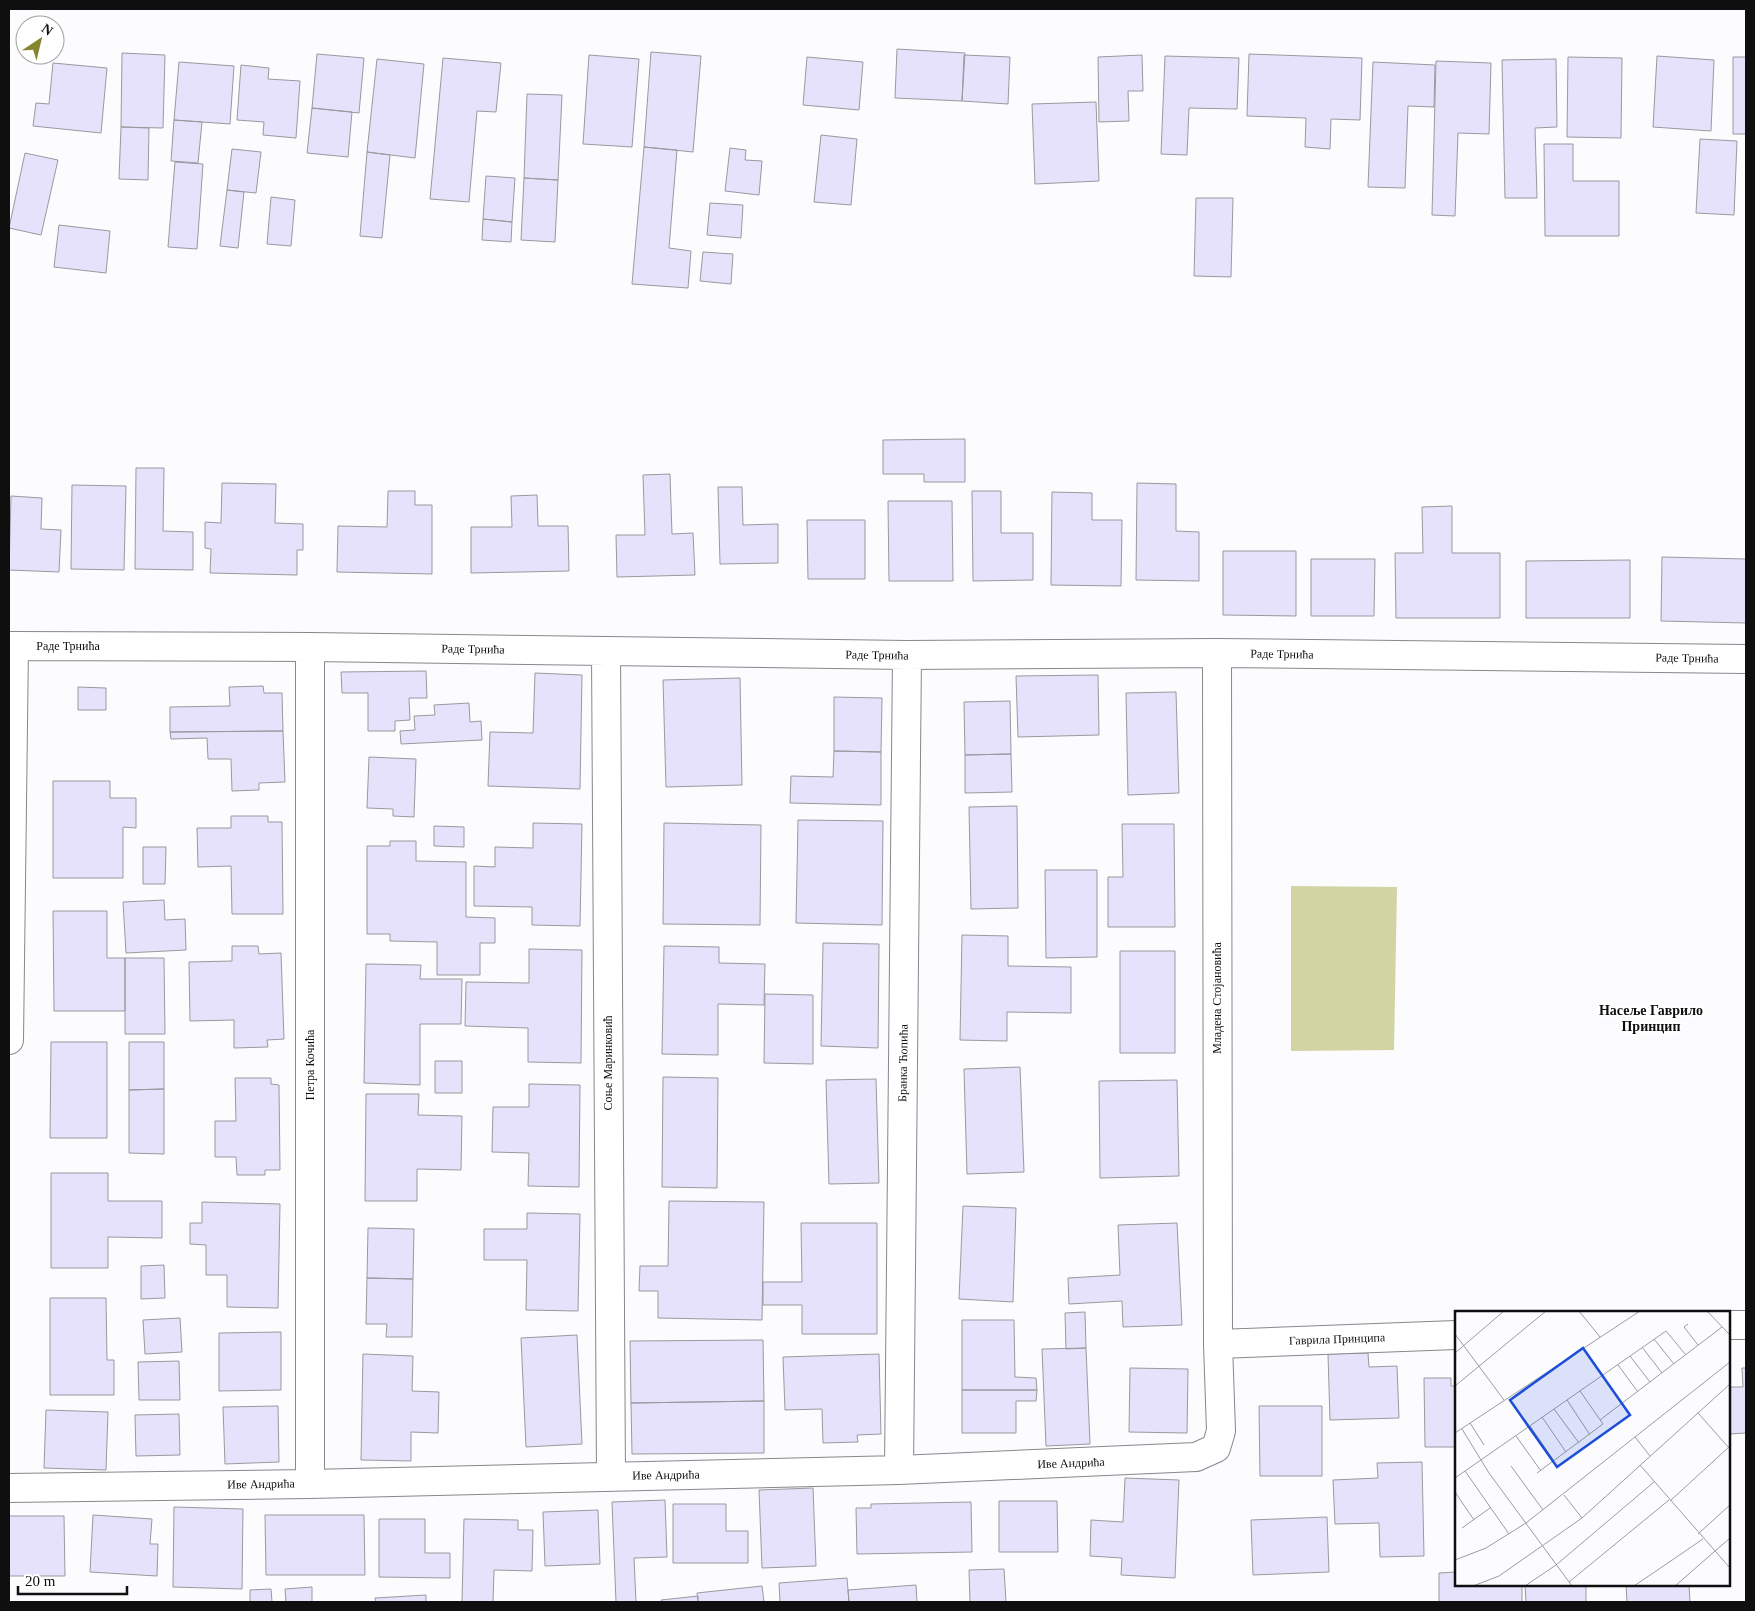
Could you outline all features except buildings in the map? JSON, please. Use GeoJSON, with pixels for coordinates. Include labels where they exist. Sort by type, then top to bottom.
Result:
{"type":"FeatureCollection","features":[{"type":"Feature","properties":{"kind":"street","name":"Раде Трнића"},"geometry":{"type":"LineString","coordinates":[[11,646],[310,647],[907,656],[1217,653],[1746,659]]}},
{"type":"Feature","properties":{"kind":"street"},"geometry":{"type":"LineString","coordinates":[[9,1040],[11,646]]}},
{"type":"Feature","properties":{"kind":"street","name":"Петра Кочића"},"geometry":{"type":"LineString","coordinates":[[310,647],[310,1484]]}},
{"type":"Feature","properties":{"kind":"street","name":"Соње Маринковић"},"geometry":{"type":"LineString","coordinates":[[606,651],[611,1476]]}},
{"type":"Feature","properties":{"kind":"street","name":"Младена Стојановића"},"geometry":{"type":"LineString","coordinates":[[1217,653],[1218,1344]]}},
{"type":"Feature","properties":{"kind":"street","name":"Бранка Ћопића"},"geometry":{"type":"LineString","coordinates":[[899,1470],[907,656]]}},
{"type":"Feature","properties":{"kind":"street"},"geometry":{"type":"LineString","coordinates":[[1730,1325],[1746,1325]]}},
{"type":"Feature","properties":{"kind":"street","name":"Гаврила Принципа"},"geometry":{"type":"LineString","coordinates":[[1218,1344],[1455,1335]]}},
{"type":"Feature","properties":{"kind":"street","name":"Иве Андрића"},"geometry":{"type":"LineString","coordinates":[[9,1488],[310,1484],[899,1470],[1196,1457],[1216,1448],[1221,1431],[1218,1344]]}},
{"type":"Feature","properties":{"kind":"green space"},"geometry":{"type":"Polygon","coordinates":[[[1291,886],[1397,887],[1394,1050],[1291,1051],[1291,886]]]}},
{"type":"Feature","properties":{"kind":"district","name":"Насеље Гаврило Принцип"},"geometry":{"type":"Point","coordinates":[1651,1018]}}]}
